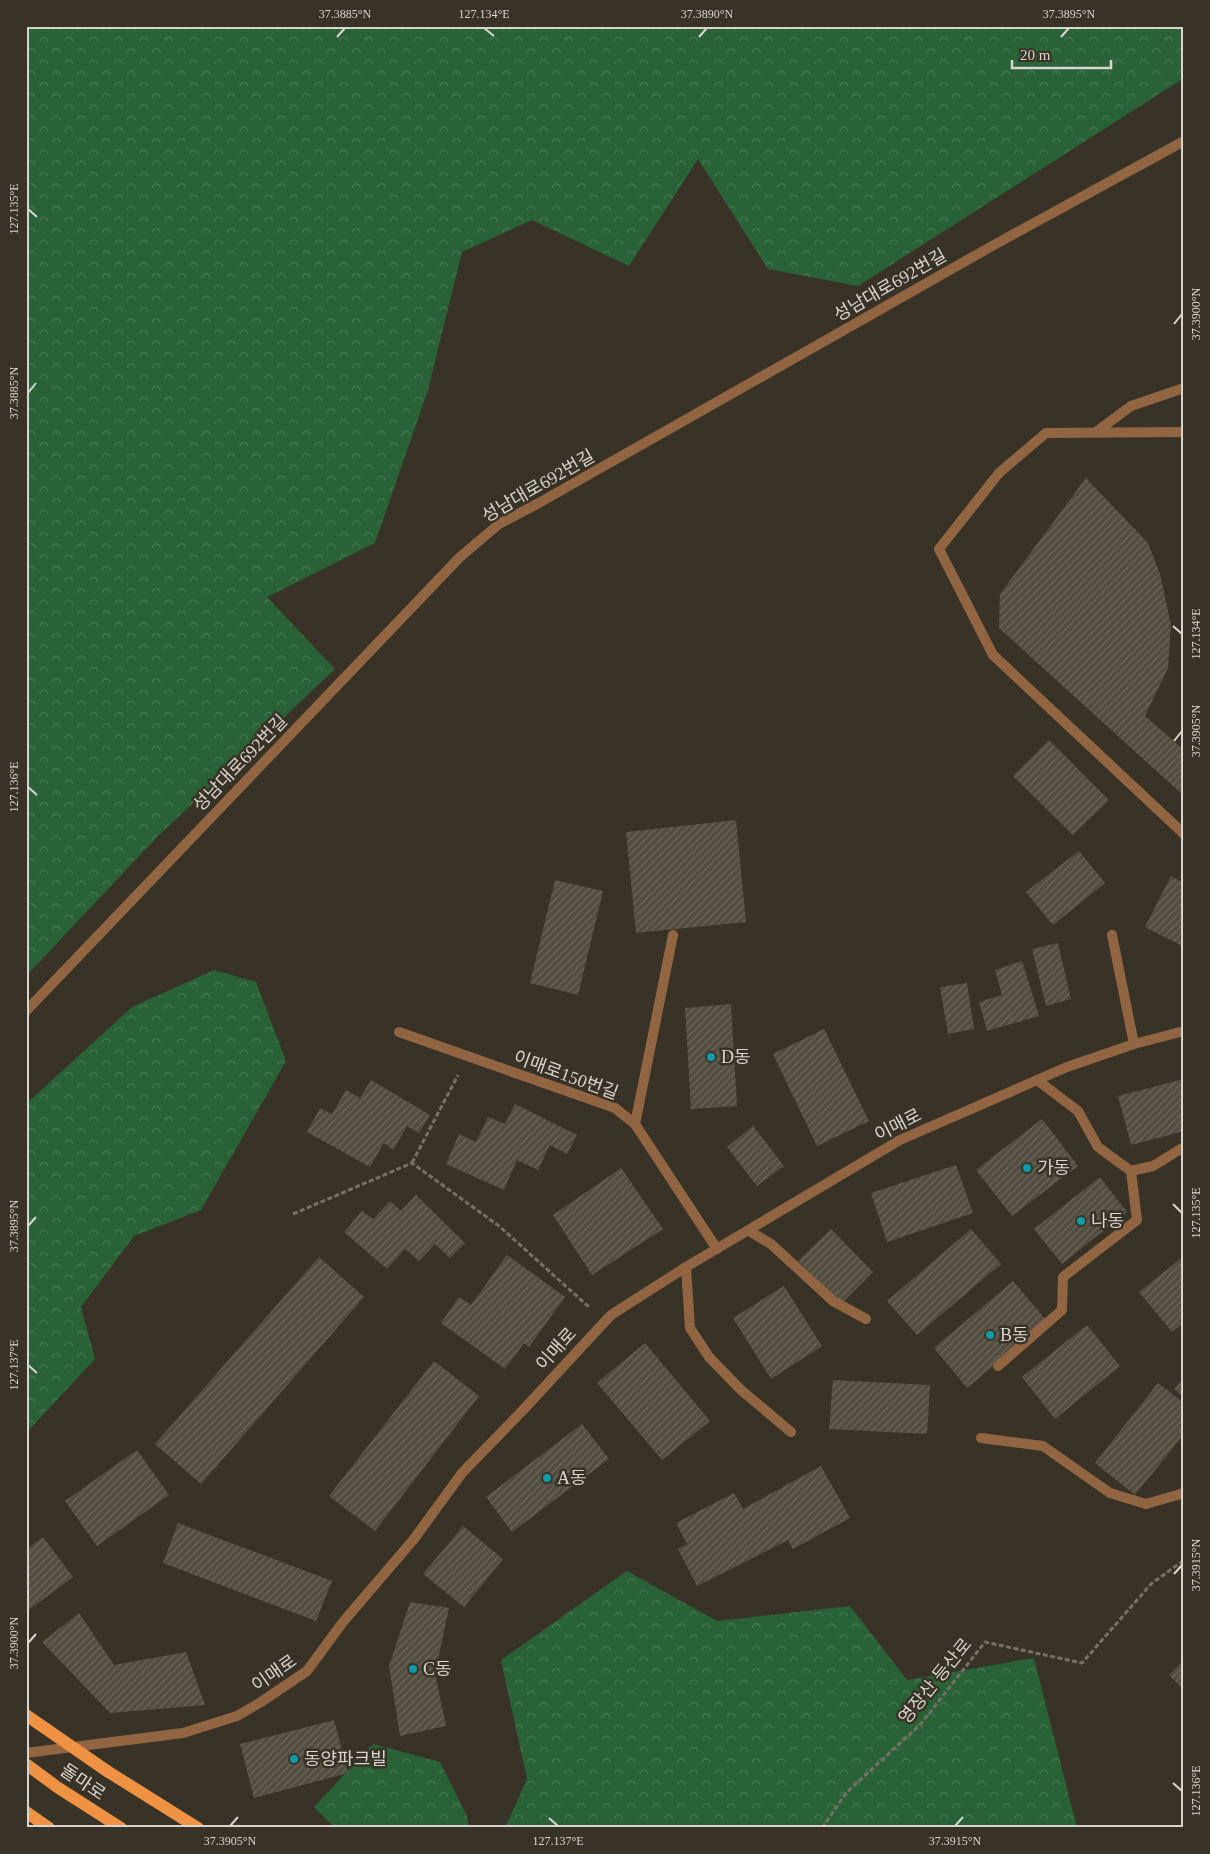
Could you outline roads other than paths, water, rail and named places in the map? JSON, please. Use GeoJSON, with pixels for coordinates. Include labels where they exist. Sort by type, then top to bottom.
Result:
{"type":"FeatureCollection","features":[{"type":"Feature","properties":{"kind":"main road"},"geometry":{"type":"LineString","coordinates":[[26,1715],[107,1771],[198,1828]]}},
{"type":"Feature","properties":{"kind":"main road","name":"돌마로"},"geometry":{"type":"LineString","coordinates":[[26,1764],[57,1787],[121,1828]]}},
{"type":"Feature","properties":{"kind":"main road"},"geometry":{"type":"LineString","coordinates":[[26,1812],[49,1828]]}},
{"type":"Feature","properties":{"kind":"street","name":"성남대로692번길"},"geometry":{"type":"LineString","coordinates":[[26,1011],[460,558],[499,524],[992,246],[1184,141]]}},
{"type":"Feature","properties":{"kind":"street"},"geometry":{"type":"LineString","coordinates":[[1096,432],[1131,406],[1184,388]]}},
{"type":"Feature","properties":{"kind":"street"},"geometry":{"type":"LineString","coordinates":[[1184,432],[1046,433],[999,473],[939,549],[993,655],[1184,834]]}},
{"type":"Feature","properties":{"kind":"street"},"geometry":{"type":"LineString","coordinates":[[635,1124],[672,935]]}},
{"type":"Feature","properties":{"kind":"street"},"geometry":{"type":"LineString","coordinates":[[1112,935],[1134,1044]]}},
{"type":"Feature","properties":{"kind":"street","name":"이매로"},"geometry":{"type":"LineString","coordinates":[[26,1753],[183,1733],[238,1716],[261,1702],[307,1671],[343,1622],[414,1539],[462,1472],[524,1409],[611,1315],[686,1267],[900,1140],[1067,1067],[1134,1044],[1184,1031]]}},
{"type":"Feature","properties":{"kind":"street","name":"이매로150번길"},"geometry":{"type":"LineString","coordinates":[[399,1032],[615,1108],[635,1124],[717,1249]]}},
{"type":"Feature","properties":{"kind":"street"},"geometry":{"type":"LineString","coordinates":[[998,1366],[1062,1310],[1063,1277],[1137,1220],[1131,1171],[1098,1147],[1078,1111],[1037,1080]]}},
{"type":"Feature","properties":{"kind":"street"},"geometry":{"type":"LineString","coordinates":[[1131,1171],[1153,1166],[1184,1147]]}},
{"type":"Feature","properties":{"kind":"street"},"geometry":{"type":"LineString","coordinates":[[749,1231],[771,1244],[833,1301],[866,1319]]}},
{"type":"Feature","properties":{"kind":"street"},"geometry":{"type":"LineString","coordinates":[[686,1267],[690,1328],[710,1357],[740,1390],[790,1432]]}},
{"type":"Feature","properties":{"kind":"street"},"geometry":{"type":"LineString","coordinates":[[981,1438],[1043,1446],[1110,1493],[1146,1504],[1184,1494]]}},
{"type":"Feature","properties":{"kind":"place","name":"D동"},"geometry":{"type":"Point","coordinates":[711,1057]}},
{"type":"Feature","properties":{"kind":"place","name":"가동"},"geometry":{"type":"Point","coordinates":[1027,1168]}},
{"type":"Feature","properties":{"kind":"place","name":"나동"},"geometry":{"type":"Point","coordinates":[1081,1221]}},
{"type":"Feature","properties":{"kind":"place","name":"B동"},"geometry":{"type":"Point","coordinates":[990,1335]}},
{"type":"Feature","properties":{"kind":"place","name":"A동"},"geometry":{"type":"Point","coordinates":[547,1478]}},
{"type":"Feature","properties":{"kind":"place","name":"C동"},"geometry":{"type":"Point","coordinates":[413,1669]}},
{"type":"Feature","properties":{"kind":"place","name":"동양파크빌"},"geometry":{"type":"Point","coordinates":[294,1759]}}]}
